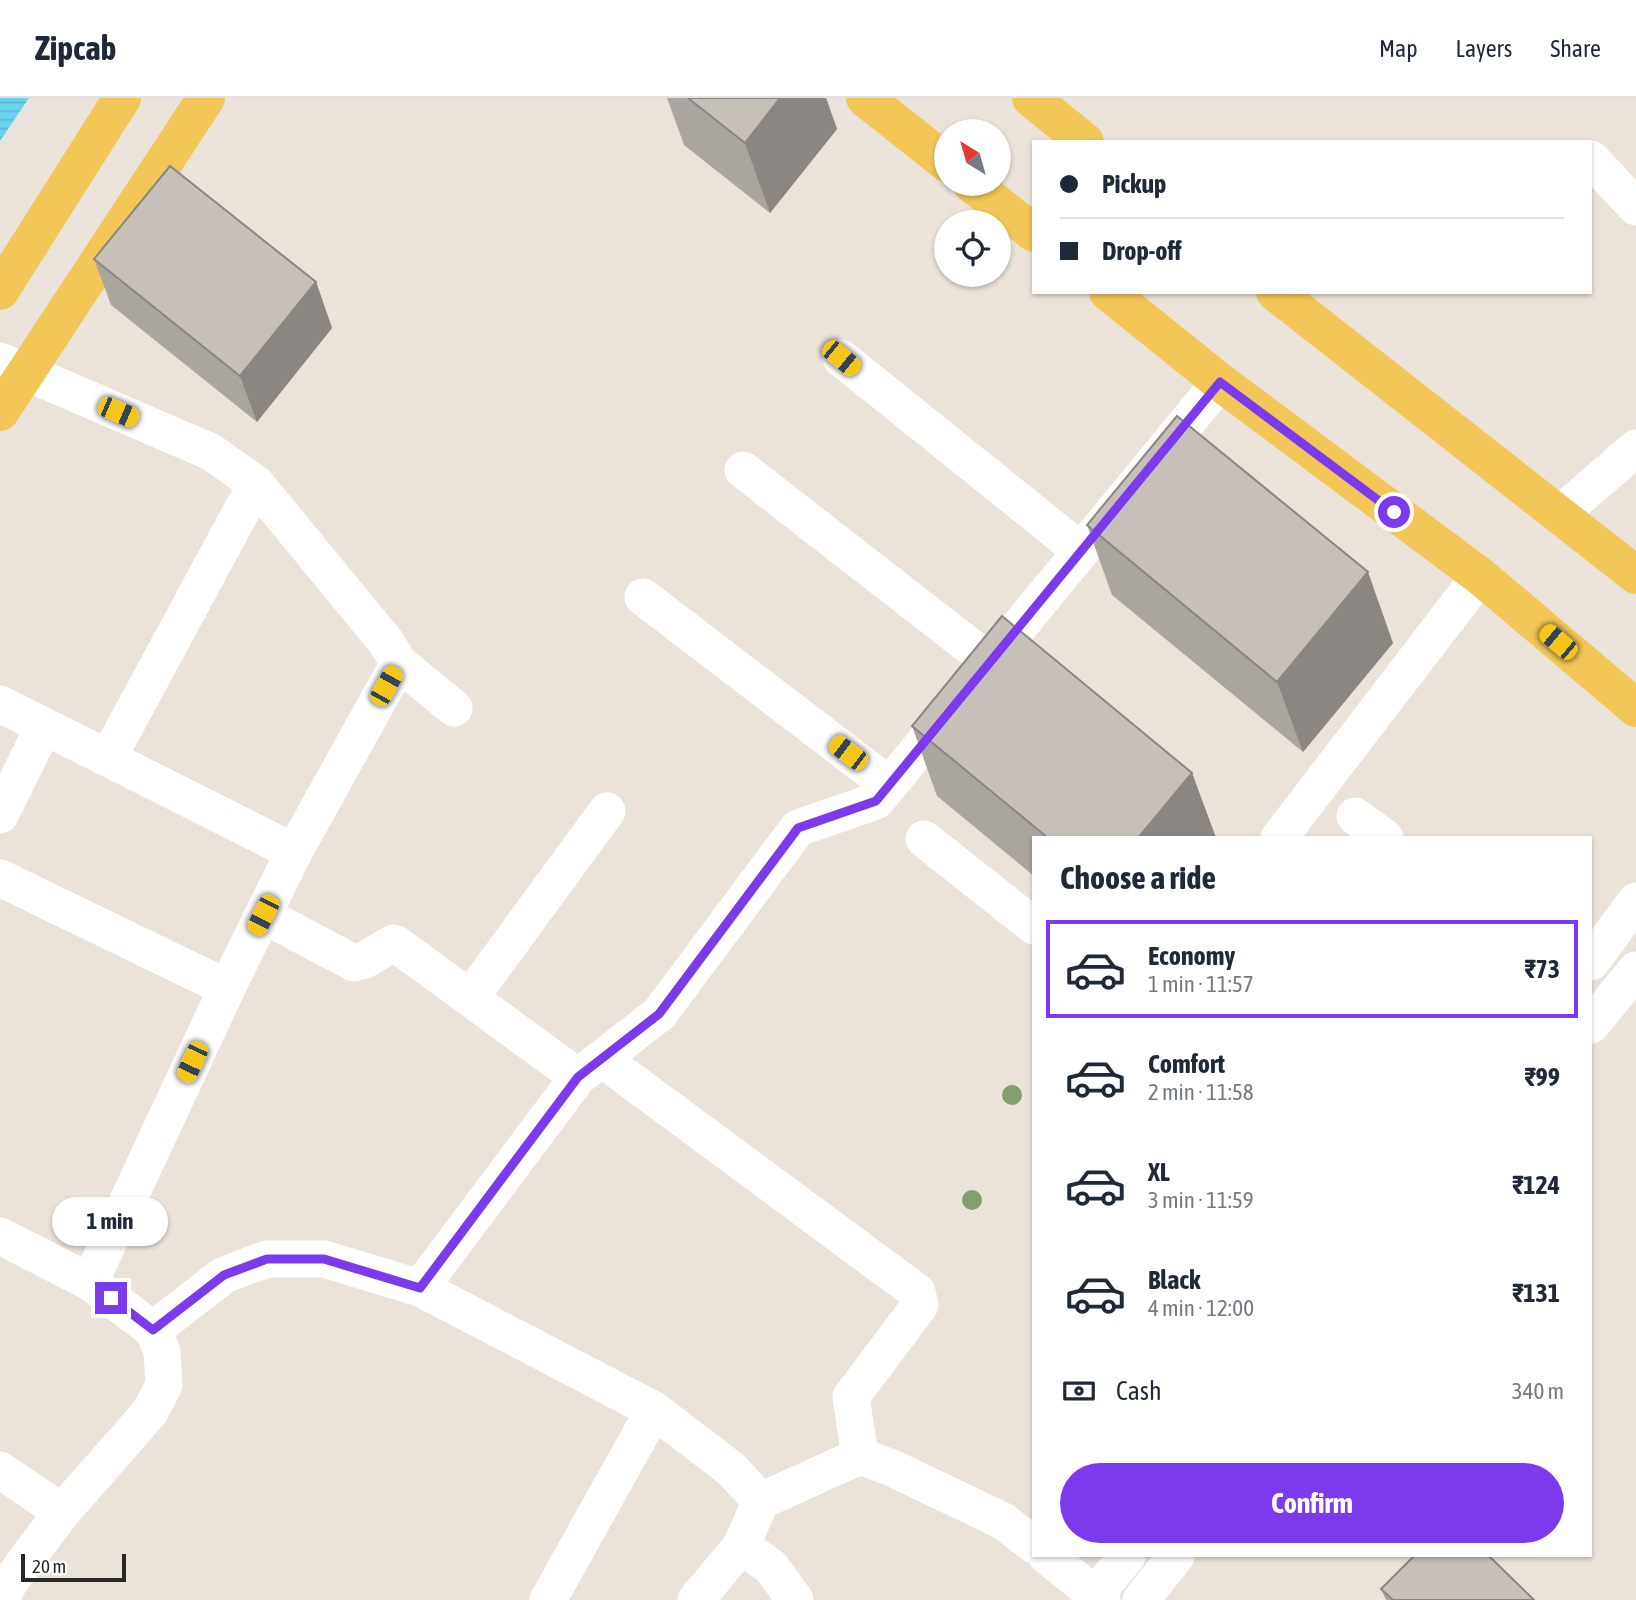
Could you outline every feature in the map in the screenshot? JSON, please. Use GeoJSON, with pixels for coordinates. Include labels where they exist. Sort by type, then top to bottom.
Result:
{"type":"FeatureCollection","features":[{"type":"Feature","properties":{"kind":"main road"},"geometry":{"type":"LineString","coordinates":[[0,291],[122,98]]}},
{"type":"Feature","properties":{"kind":"main road"},"geometry":{"type":"LineString","coordinates":[[0,412],[12,367],[206,98]]}},
{"type":"Feature","properties":{"kind":"main road"},"geometry":{"type":"LineString","coordinates":[[865,98],[934,153]]}},
{"type":"Feature","properties":{"kind":"main road"},"geometry":{"type":"LineString","coordinates":[[1031,98],[1082,140]]}},
{"type":"Feature","properties":{"kind":"main road"},"geometry":{"type":"LineString","coordinates":[[987,196],[1032,231]]}},
{"type":"Feature","properties":{"kind":"main road"},"geometry":{"type":"LineString","coordinates":[[1110,294],[1220,382],[1480,576],[1636,708]]}},
{"type":"Feature","properties":{"kind":"main road"},"geometry":{"type":"LineString","coordinates":[[1278,294],[1636,575]]}},
{"type":"Feature","properties":{"kind":"street"},"geometry":{"type":"LineString","coordinates":[[1592,160],[1636,207]]}},
{"type":"Feature","properties":{"kind":"street"},"geometry":{"type":"LineString","coordinates":[[841,358],[1081,551]]}},
{"type":"Feature","properties":{"kind":"street"},"geometry":{"type":"LineString","coordinates":[[12,367],[211,452],[256,484],[386,642],[399,663],[454,708]]}},
{"type":"Feature","properties":{"kind":"street"},"geometry":{"type":"LineString","coordinates":[[420,1288],[590,1068],[659,1014],[798,828],[876,801],[1220,382]]}},
{"type":"Feature","properties":{"kind":"street"},"geometry":{"type":"LineString","coordinates":[[1560,514],[1636,447]]}},
{"type":"Feature","properties":{"kind":"street"},"geometry":{"type":"LineString","coordinates":[[743,470],[990,662]]}},
{"type":"Feature","properties":{"kind":"street"},"geometry":{"type":"LineString","coordinates":[[107,758],[256,484]]}},
{"type":"Feature","properties":{"kind":"street"},"geometry":{"type":"LineString","coordinates":[[1281,836],[1480,576]]}},
{"type":"Feature","properties":{"kind":"street"},"geometry":{"type":"LineString","coordinates":[[643,597],[889,785]]}},
{"type":"Feature","properties":{"kind":"street"},"geometry":{"type":"LineString","coordinates":[[90,1282],[226,988],[295,852],[399,663]]}},
{"type":"Feature","properties":{"kind":"street"},"geometry":{"type":"LineString","coordinates":[[0,704],[295,852]]}},
{"type":"Feature","properties":{"kind":"street"},"geometry":{"type":"LineString","coordinates":[[0,816],[44,726]]}},
{"type":"Feature","properties":{"kind":"street"},"geometry":{"type":"LineString","coordinates":[[470,998],[607,811]]}},
{"type":"Feature","properties":{"kind":"street"},"geometry":{"type":"LineString","coordinates":[[1355,816],[1382,836]]}},
{"type":"Feature","properties":{"kind":"street"},"geometry":{"type":"LineString","coordinates":[[924,839],[1032,924]]}},
{"type":"Feature","properties":{"kind":"street"},"geometry":{"type":"LineString","coordinates":[[0,878],[226,988]]}},
{"type":"Feature","properties":{"kind":"street"},"geometry":{"type":"LineString","coordinates":[[1592,961],[1636,901]]}},
{"type":"Feature","properties":{"kind":"street"},"geometry":{"type":"LineString","coordinates":[[263,915],[354,963],[365,960],[393,943],[396,944],[470,998],[590,1068],[918,1292],[920,1305],[851,1396],[860,1456]]}},
{"type":"Feature","properties":{"kind":"street"},"geometry":{"type":"LineString","coordinates":[[1592,1024],[1636,970]]}},
{"type":"Feature","properties":{"kind":"street"},"geometry":{"type":"LineString","coordinates":[[0,1236],[90,1282],[153,1330],[162,1351],[164,1385],[150,1412],[62,1512],[9,1583],[0,1600]]}},
{"type":"Feature","properties":{"kind":"street"},"geometry":{"type":"LineString","coordinates":[[153,1330],[224,1275],[267,1259],[324,1259],[420,1288],[654,1410],[731,1469],[761,1501]]}},
{"type":"Feature","properties":{"kind":"street"},"geometry":{"type":"LineString","coordinates":[[548,1600],[654,1410]]}},
{"type":"Feature","properties":{"kind":"street"},"geometry":{"type":"LineString","coordinates":[[696,1600],[741,1546],[761,1501],[860,1456],[892,1468],[1003,1521],[1032,1543]]}},
{"type":"Feature","properties":{"kind":"street"},"geometry":{"type":"LineString","coordinates":[[0,1470],[62,1512]]}},
{"type":"Feature","properties":{"kind":"street"},"geometry":{"type":"LineString","coordinates":[[741,1546],[771,1567],[795,1600]]}},
{"type":"Feature","properties":{"kind":"street"},"geometry":{"type":"LineString","coordinates":[[1048,1557],[1099,1597],[1125,1557]]}},
{"type":"Feature","properties":{"kind":"street"},"geometry":{"type":"LineString","coordinates":[[1141,1600],[1175,1557]]}},
{"type":"Feature","properties":{"kind":"water"},"geometry":{"type":"Polygon","coordinates":[[[0,98],[29,98],[0,141],[0,98]]]}},
{"type":"Feature","properties":{"kind":"building"},"geometry":{"type":"Polygon","coordinates":[[[688,98],[780,98],[745,143],[688,98]]]}},
{"type":"Feature","properties":{"kind":"building"},"geometry":{"type":"Polygon","coordinates":[[[170,166],[316,282],[240,376],[94,259],[170,166]]]}},
{"type":"Feature","properties":{"kind":"building"},"geometry":{"type":"Polygon","coordinates":[[[1177,416],[1368,572],[1277,682],[1087,525],[1177,416]]]}},
{"type":"Feature","properties":{"kind":"building"},"geometry":{"type":"Polygon","coordinates":[[[1002,616],[1192,773],[1140,836],[1046,836],[912,726],[1002,616]]]}},
{"type":"Feature","properties":{"kind":"building"},"geometry":{"type":"Polygon","coordinates":[[[1413,1557],[1490,1557],[1534,1600],[1393,1600],[1381,1589],[1413,1557]]]}},
{"type":"Feature","properties":{"kind":"route"},"geometry":{"type":"LineString","coordinates":[[111,1298],[153,1330],[224,1275],[267,1259],[324,1259],[420,1288],[578,1077],[659,1014],[798,828],[876,801],[1220,382],[1394,512]]}}]}
